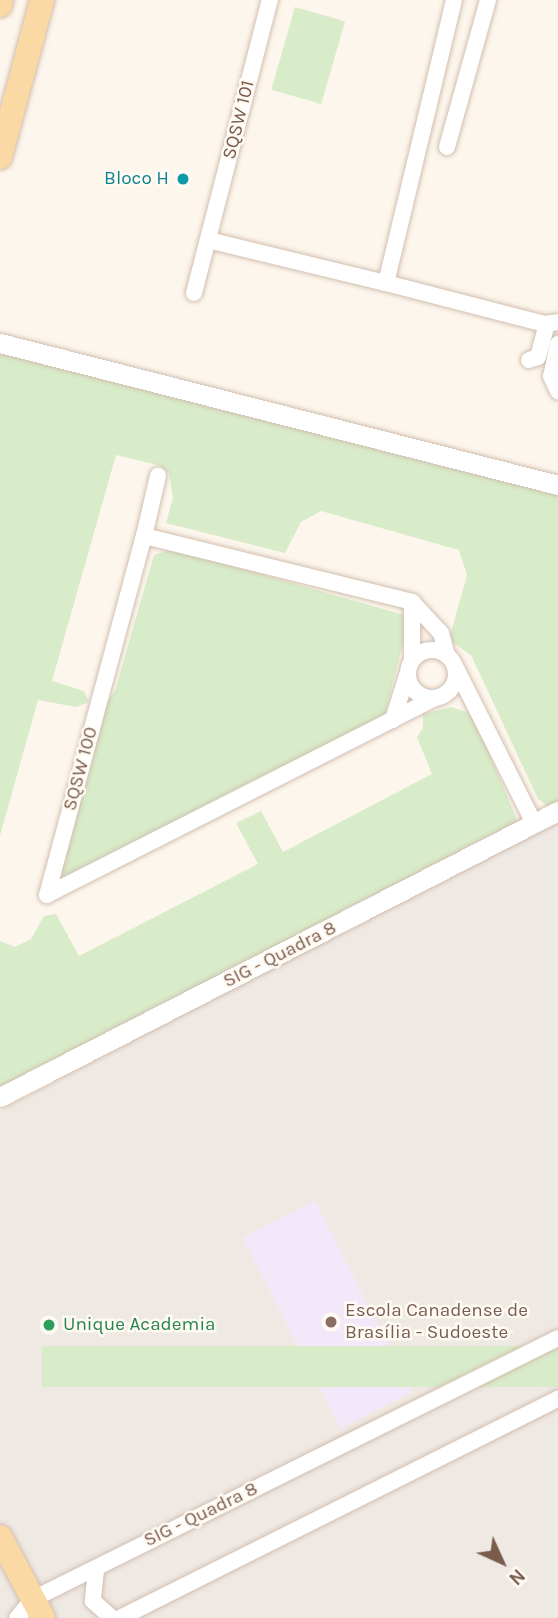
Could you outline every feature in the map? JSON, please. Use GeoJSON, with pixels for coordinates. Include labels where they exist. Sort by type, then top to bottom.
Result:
{"type":"FeatureCollection","features":[{"type":"Feature","properties":{"kind":"main road"},"geometry":{"type":"LineString","coordinates":[[0,157],[41,0]]}},
{"type":"Feature","properties":{"kind":"main road"},"geometry":{"type":"LineString","coordinates":[[0,1537],[38,1608]]}},
{"type":"Feature","properties":{"kind":"street","name":"SQSW 101"},"geometry":{"type":"LineString","coordinates":[[194,293],[270,0]]}},
{"type":"Feature","properties":{"kind":"street"},"geometry":{"type":"LineString","coordinates":[[386,283],[454,0]]}},
{"type":"Feature","properties":{"kind":"street"},"geometry":{"type":"LineString","coordinates":[[447,147],[488,0]]}},
{"type":"Feature","properties":{"kind":"street"},"geometry":{"type":"LineString","coordinates":[[437,66],[468,71]]}},
{"type":"Feature","properties":{"kind":"street"},"geometry":{"type":"LineString","coordinates":[[208,240],[553,323],[538,357],[529,360]]}},
{"type":"Feature","properties":{"kind":"street"},"geometry":{"type":"LineString","coordinates":[[0,344],[558,485]]}},
{"type":"Feature","properties":{"kind":"street"},"geometry":{"type":"LineString","coordinates":[[558,344],[551,376],[552,387],[558,391]]}},
{"type":"Feature","properties":{"kind":"street"},"geometry":{"type":"LineString","coordinates":[[158,476],[144,536],[412,602],[442,633],[452,661],[534,823]]}},
{"type":"Feature","properties":{"kind":"street","name":"SQSW 100"},"geometry":{"type":"LineString","coordinates":[[144,536],[47,895],[439,697]]}},
{"type":"Feature","properties":{"kind":"street"},"geometry":{"type":"LineString","coordinates":[[412,602],[409,667],[413,690],[476,708]]}},
{"type":"Feature","properties":{"kind":"street"},"geometry":{"type":"LineString","coordinates":[[393,720],[409,667],[425,650],[452,661]]}},
{"type":"Feature","properties":{"kind":"street"},"geometry":{"type":"LineString","coordinates":[[439,697],[454,683],[452,661]]}},
{"type":"Feature","properties":{"kind":"street","name":"SIG - Quadra 8"},"geometry":{"type":"LineString","coordinates":[[0,1097],[558,811]]}},
{"type":"Feature","properties":{"kind":"street","name":"SIG - Quadra 8"},"geometry":{"type":"LineString","coordinates":[[38,1608],[96,1570],[163,1532],[558,1338]]}},
{"type":"Feature","properties":{"kind":"street"},"geometry":{"type":"LineString","coordinates":[[120,1618],[558,1399]]}},
{"type":"Feature","properties":{"kind":"street"},"geometry":{"type":"LineString","coordinates":[[96,1570],[93,1601],[112,1618]]}},
{"type":"Feature","properties":{"kind":"street"},"geometry":{"type":"LineString","coordinates":[[17,1618],[38,1608]]}},
{"type":"Feature","properties":{"kind":"shaded area"},"geometry":{"type":"Polygon","coordinates":[[[558,815],[558,1618],[0,1618],[0,1111],[558,815]]]}},
{"type":"Feature","properties":{"kind":"shaded area","name":"Escola Canadense de Brasília - Sudoeste"},"geometry":{"type":"Polygon","coordinates":[[[315,1201],[412,1392],[340,1428],[243,1238],[315,1201]]]}},
{"type":"Feature","properties":{"kind":"green space"},"geometry":{"type":"Polygon","coordinates":[[[295,7],[345,21],[321,104],[271,90],[295,7]]]}},
{"type":"Feature","properties":{"kind":"green space"},"geometry":{"type":"Polygon","coordinates":[[[0,349],[558,492],[558,804],[551,808],[538,799],[471,655],[449,640],[467,575],[459,550],[321,511],[301,522],[285,553],[166,523],[173,498],[169,473],[158,465],[116,455],[52,681],[84,691],[89,702],[76,707],[38,700],[0,836],[0,349]]]}},
{"type":"Feature","properties":{"kind":"green space"},"geometry":{"type":"Polygon","coordinates":[[[173,549],[404,615],[407,627],[384,718],[69,879],[63,877],[60,867],[103,708],[115,691],[154,555],[173,549]]]}},
{"type":"Feature","properties":{"kind":"green space"},"geometry":{"type":"Polygon","coordinates":[[[451,707],[467,712],[476,723],[519,824],[0,1087],[0,941],[15,947],[31,939],[44,916],[56,914],[79,956],[258,864],[236,823],[261,811],[283,852],[432,774],[417,737],[423,728],[423,714],[451,707]]]}},
{"type":"Feature","properties":{"kind":"green space"},"geometry":{"type":"Polygon","coordinates":[[[42,1346],[558,1346],[558,1387],[42,1387],[42,1346]]]}},
{"type":"Feature","properties":{"kind":"place","name":"Bloco H"},"geometry":{"type":"Point","coordinates":[183,179]}},
{"type":"Feature","properties":{"kind":"place","name":"Escola Canadense de Brasília - Sudoeste"},"geometry":{"type":"Point","coordinates":[331,1322]}},
{"type":"Feature","properties":{"kind":"place","name":"Unique Academia"},"geometry":{"type":"Point","coordinates":[49,1325]}}]}
